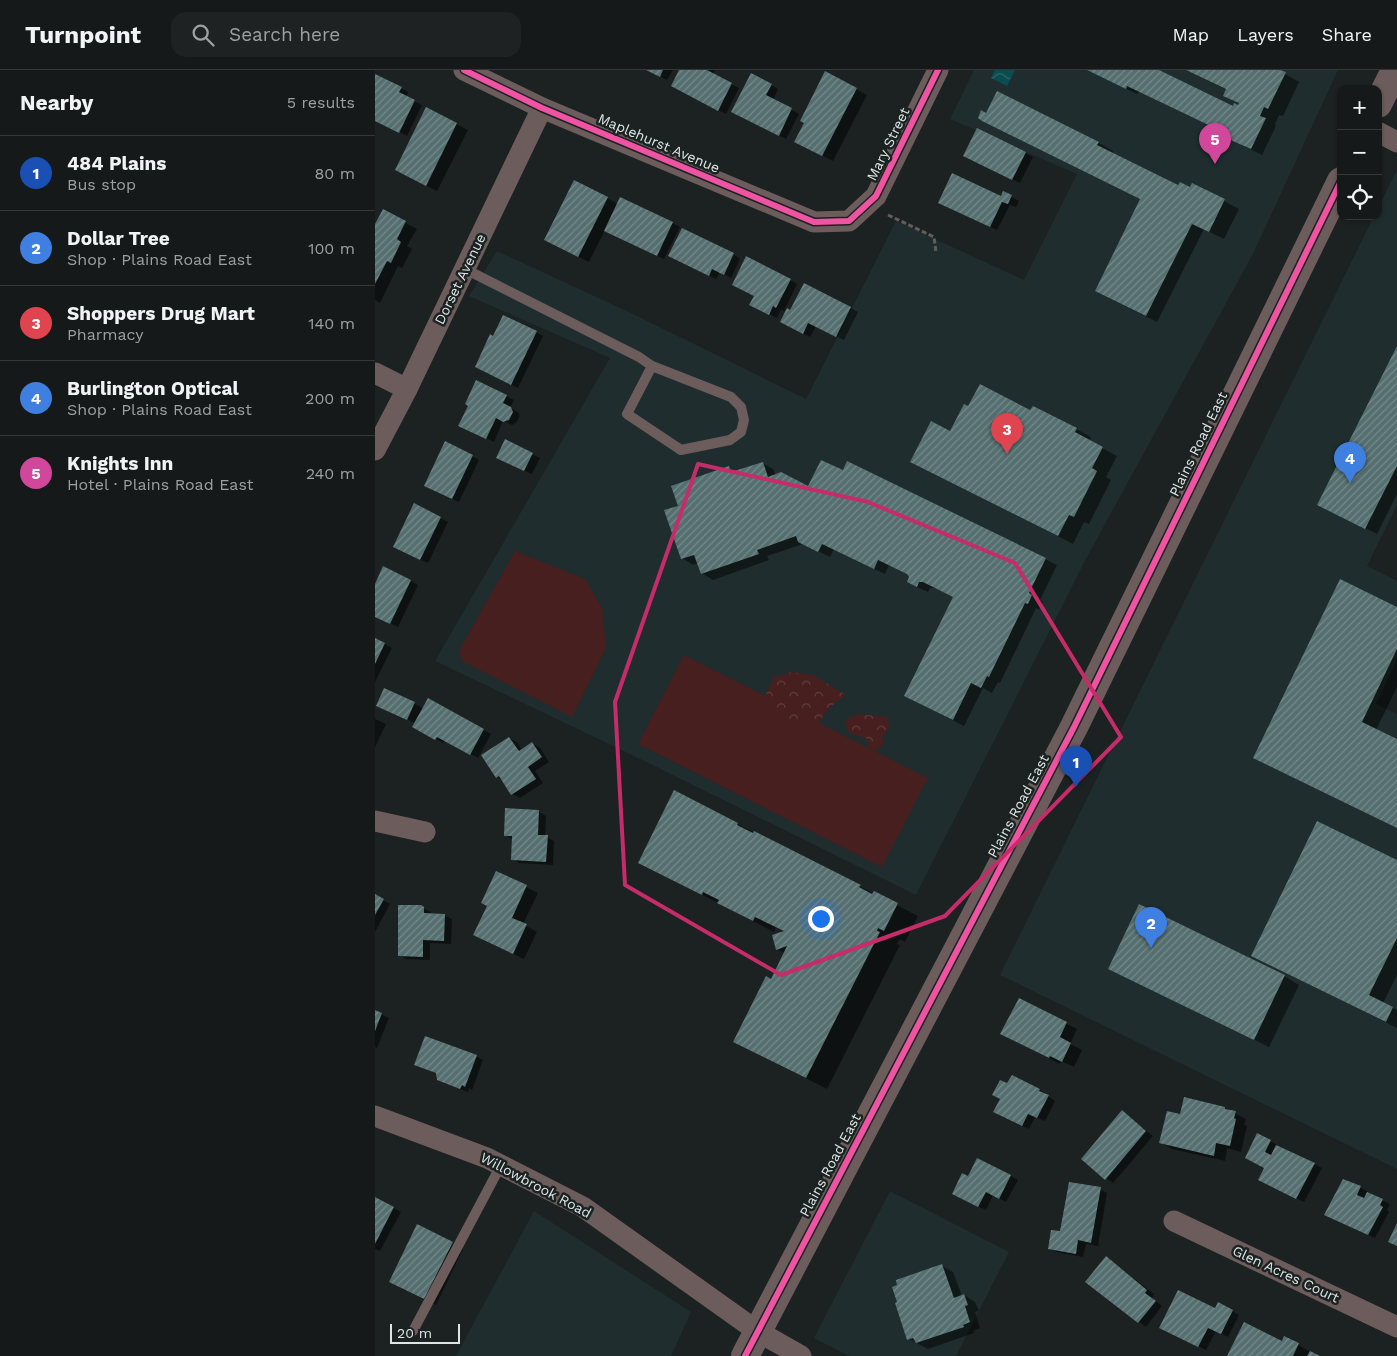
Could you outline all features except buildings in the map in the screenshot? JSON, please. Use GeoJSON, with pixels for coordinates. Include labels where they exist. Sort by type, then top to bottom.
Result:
{"type":"FeatureCollection","features":[{"type":"Feature","properties":{"kind":"main road"},"geometry":{"type":"LineString","coordinates":[[1382,96],[1395,70]]}},
{"type":"Feature","properties":{"kind":"main road","name":"Plains Road East"},"geometry":{"type":"LineString","coordinates":[[745,1356],[1074,727],[1337,189]]}},
{"type":"Feature","properties":{"kind":"street","name":"Maplehurst Avenue"},"geometry":{"type":"LineString","coordinates":[[464,70],[542,108],[814,222],[849,221]]}},
{"type":"Feature","properties":{"kind":"street","name":"Mary Street"},"geometry":{"type":"LineString","coordinates":[[849,221],[876,196],[938,70]]}},
{"type":"Feature","properties":{"kind":"street","name":"Dorset Avenue"},"geometry":{"type":"LineString","coordinates":[[375,450],[407,389],[542,108]]}},
{"type":"Feature","properties":{"kind":"street"},"geometry":{"type":"LineString","coordinates":[[1382,134],[1397,142]]}},
{"type":"Feature","properties":{"kind":"street"},"geometry":{"type":"LineString","coordinates":[[375,373],[407,389]]}},
{"type":"Feature","properties":{"kind":"street"},"geometry":{"type":"LineString","coordinates":[[375,821],[425,832]]}},
{"type":"Feature","properties":{"kind":"street","name":"Willowbrook Road"},"geometry":{"type":"LineString","coordinates":[[375,1116],[501,1164],[583,1207],[757,1331],[801,1356]]}},
{"type":"Feature","properties":{"kind":"street","name":"Glen Acres Court"},"geometry":{"type":"LineString","coordinates":[[1175,1221],[1397,1327]]}},
{"type":"Feature","properties":{"kind":"lane"},"geometry":{"type":"LineString","coordinates":[[465,269],[639,357],[652,366],[731,397],[741,407],[744,420],[741,432],[730,440],[681,450],[627,414],[652,366]]}},
{"type":"Feature","properties":{"kind":"lane"},"geometry":{"type":"LineString","coordinates":[[413,1331],[501,1164]]}},
{"type":"Feature","properties":{"kind":"path"},"geometry":{"type":"LineString","coordinates":[[867,204],[934,238],[936,252]]}},
{"type":"Feature","properties":{"kind":"highlighted area"},"geometry":{"type":"Polygon","coordinates":[[[698,464],[868,502],[1015,563],[1121,737],[945,916],[781,975],[625,885],[615,702],[698,464]]]}},
{"type":"Feature","properties":{"kind":"shaded area"},"geometry":{"type":"Polygon","coordinates":[[[974,70],[1338,70],[1253,254],[1087,557],[916,895],[632,755],[435,661],[610,358],[469,296],[497,251],[633,314],[806,399],[896,221],[1024,280],[1077,174],[950,119],[974,70]]]}},
{"type":"Feature","properties":{"kind":"shaded area"},"geometry":{"type":"Polygon","coordinates":[[[1397,170],[1397,505],[1367,566],[1397,581],[1397,660],[1376,704],[1397,714],[1397,1169],[1000,975],[1372,220],[1382,220],[1382,200],[1397,170]]]}},
{"type":"Feature","properties":{"kind":"shaded area"},"geometry":{"type":"Polygon","coordinates":[[[890,1191],[1009,1252],[956,1356],[849,1356],[814,1338],[890,1191]]]}},
{"type":"Feature","properties":{"kind":"shaded area"},"geometry":{"type":"Polygon","coordinates":[[[534,1211],[691,1312],[671,1356],[456,1356],[534,1211]]]}},
{"type":"Feature","properties":{"kind":"green space"},"geometry":{"type":"Polygon","coordinates":[[[515,551],[585,579],[602,608],[606,648],[572,717],[462,661],[459,651],[515,551]]]}},
{"type":"Feature","properties":{"kind":"green space"},"geometry":{"type":"Polygon","coordinates":[[[684,655],[928,778],[882,867],[638,744],[684,655]]]}},
{"type":"Feature","properties":{"kind":"green space"},"geometry":{"type":"Polygon","coordinates":[[[792,672],[813,675],[846,695],[830,707],[817,725],[812,727],[795,720],[779,722],[774,712],[776,707],[767,703],[765,697],[774,677],[792,672]]]}},
{"type":"Feature","properties":{"kind":"green space"},"geometry":{"type":"Polygon","coordinates":[[[859,714],[887,717],[890,728],[882,737],[884,744],[875,751],[868,746],[868,739],[849,733],[845,721],[859,714]]]}},
{"type":"Feature","properties":{"kind":"water"},"geometry":{"type":"Polygon","coordinates":[[[995,70],[1015,70],[1007,86],[991,78],[995,70]]]}},
{"type":"Feature","properties":{"kind":"cycle path"},"geometry":{"type":"LineString","coordinates":[[464,70],[542,108],[814,222],[849,221],[876,196],[938,70]]}},
{"type":"Feature","properties":{"kind":"cycle path"},"geometry":{"type":"LineString","coordinates":[[745,1356],[1074,727],[1337,189]]}},
{"type":"Feature","properties":{"kind":"place","name":"Knights Inn"},"geometry":{"type":"Point","coordinates":[1215,164]}},
{"type":"Feature","properties":{"kind":"place","name":"Shoppers Drug Mart"},"geometry":{"type":"Point","coordinates":[1007,454]}},
{"type":"Feature","properties":{"kind":"place","name":"Burlington Optical"},"geometry":{"type":"Point","coordinates":[1350,483]}},
{"type":"Feature","properties":{"kind":"place","name":"484 Plains"},"geometry":{"type":"Point","coordinates":[1076,787]}},
{"type":"Feature","properties":{"kind":"place","name":"Dollar Tree"},"geometry":{"type":"Point","coordinates":[1151,948]}}]}
